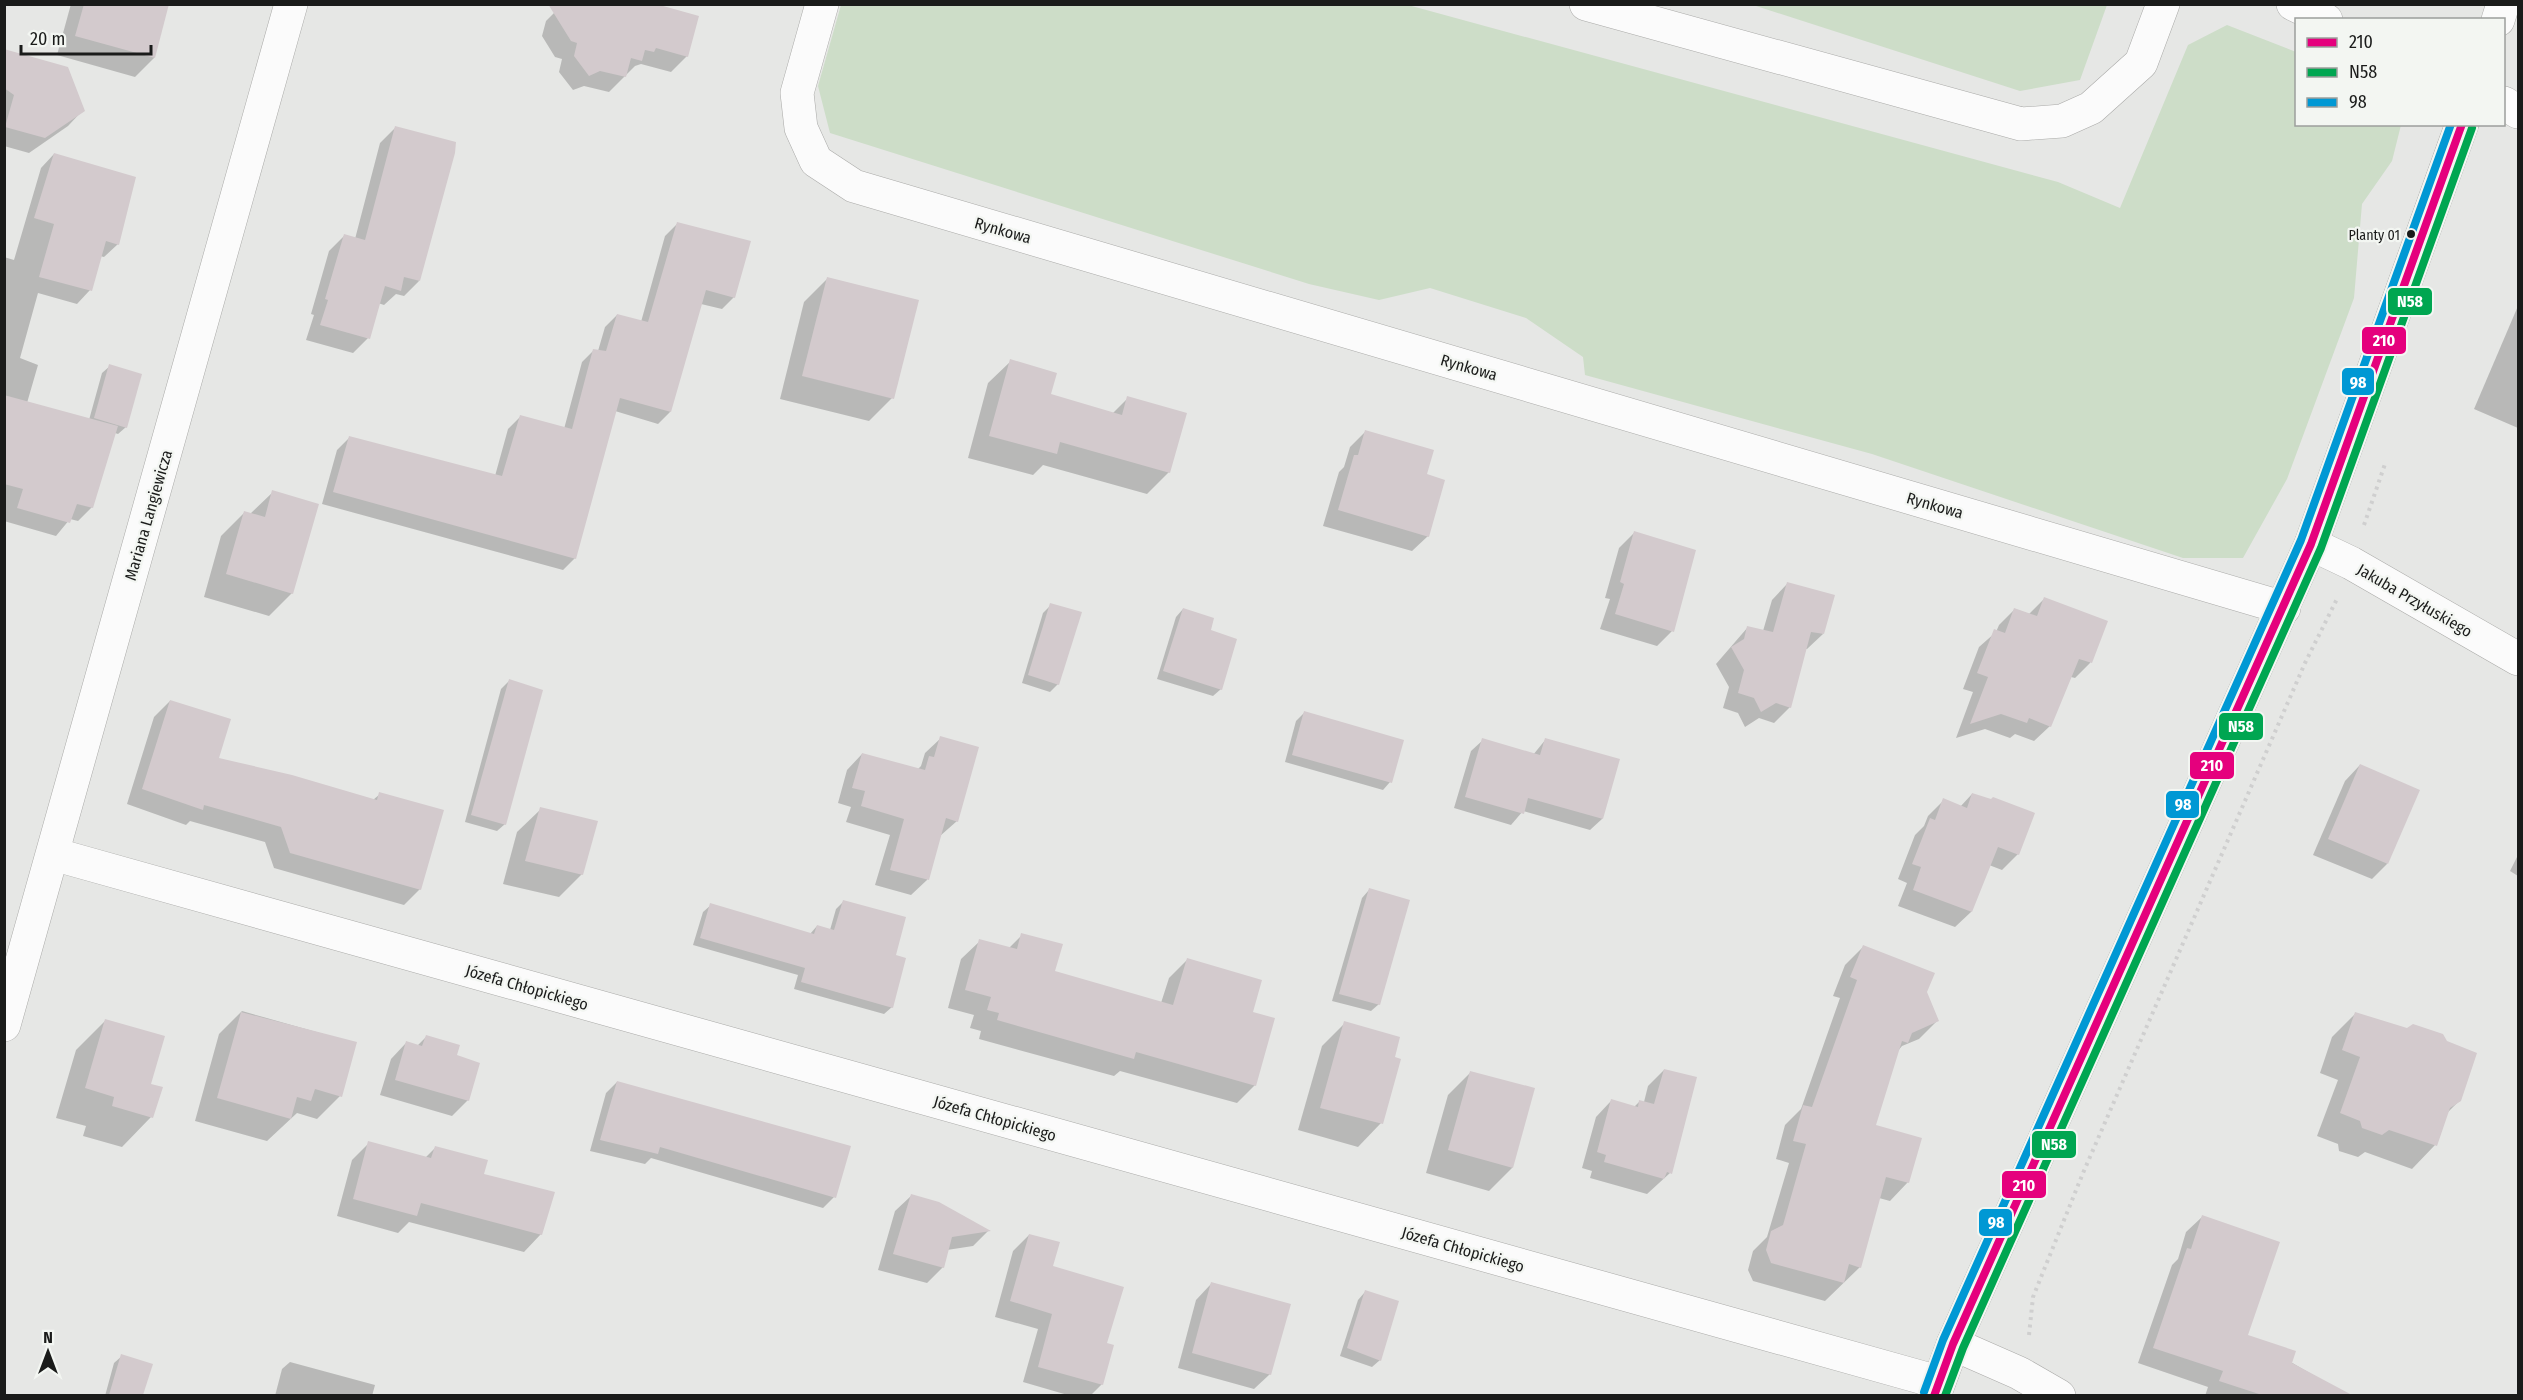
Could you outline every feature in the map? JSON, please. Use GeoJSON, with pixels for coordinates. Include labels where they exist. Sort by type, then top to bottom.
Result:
{"type":"FeatureCollection","features":[{"type":"Feature","properties":{"kind":"street","name":"Mariana Langiewicza"},"geometry":{"type":"LineString","coordinates":[[4,1025],[291,4]]}},
{"type":"Feature","properties":{"kind":"street","name":"Rynkowa"},"geometry":{"type":"LineString","coordinates":[[822,4],[797,93],[801,128],[816,161],[854,186],[2284,608]]}},
{"type":"Feature","properties":{"kind":"street"},"geometry":{"type":"LineString","coordinates":[[1586,4],[2021,124],[2062,121],[2091,108],[2141,63],[2163,4]]}},
{"type":"Feature","properties":{"kind":"street"},"geometry":{"type":"LineString","coordinates":[[2293,4],[2322,18]]}},
{"type":"Feature","properties":{"kind":"street"},"geometry":{"type":"LineString","coordinates":[[2505,104],[2518,112]]}},
{"type":"Feature","properties":{"kind":"street"},"geometry":{"type":"LineString","coordinates":[[1936,1389],[1953,1344],[2311,544],[2461,126]]}},
{"type":"Feature","properties":{"kind":"street","name":"Jakuba Przyłuskiego"},"geometry":{"type":"LineString","coordinates":[[2311,544],[2351,563],[2518,659]]}},
{"type":"Feature","properties":{"kind":"street","name":"Józefa Chłopickiego"},"geometry":{"type":"LineString","coordinates":[[53,854],[1936,1389]]}},
{"type":"Feature","properties":{"kind":"street"},"geometry":{"type":"LineString","coordinates":[[1953,1344],[2019,1373],[2059,1395]]}},
{"type":"Feature","properties":{"kind":"path"},"geometry":{"type":"LineString","coordinates":[[2028,1342],[2033,1297],[2083,1173],[2305,663],[2342,590]]}},
{"type":"Feature","properties":{"kind":"green space"},"geometry":{"type":"Polygon","coordinates":[[[841,5],[1408,5],[2058,182],[2120,208],[2188,45],[2227,25],[2295,52],[2295,126],[2401,126],[2392,161],[2362,204],[2354,298],[2287,479],[2243,558],[2183,558],[1872,454],[1585,375],[1583,357],[1526,318],[1430,288],[1379,300],[1309,284],[830,133],[818,86],[841,5]]]}},
{"type":"Feature","properties":{"kind":"green space"},"geometry":{"type":"Polygon","coordinates":[[[1753,5],[2107,5],[2080,80],[2020,91],[1753,5]]]}},
{"type":"Feature","properties":{"kind":"building"},"geometry":{"type":"Polygon","coordinates":[[[84,4],[169,4],[155,58],[75,36],[84,4]]]}},
{"type":"Feature","properties":{"kind":"building"},"geometry":{"type":"Polygon","coordinates":[[[548,4],[656,4],[699,16],[688,57],[656,48],[654,52],[645,50],[642,61],[631,58],[626,77],[600,71],[589,76],[574,56],[577,43],[571,41],[548,4]]]}},
{"type":"Feature","properties":{"kind":"building"},"geometry":{"type":"Polygon","coordinates":[[[4,49],[68,67],[85,111],[45,138],[5,127],[14,95],[4,88],[4,49]]]}},
{"type":"Feature","properties":{"kind":"building"},"geometry":{"type":"Polygon","coordinates":[[[395,126],[456,142],[455,153],[420,281],[404,277],[401,291],[385,286],[370,339],[320,325],[344,234],[365,240],[395,126]]]}},
{"type":"Feature","properties":{"kind":"building"},"geometry":{"type":"Polygon","coordinates":[[[54,153],[136,177],[119,245],[106,241],[92,291],[39,277],[54,224],[34,218],[54,153]]]}},
{"type":"Feature","properties":{"kind":"building"},"geometry":{"type":"Polygon","coordinates":[[[677,222],[751,241],[735,298],[706,290],[671,412],[620,398],[576,559],[333,492],[349,436],[502,476],[520,415],[572,429],[593,349],[606,351],[617,314],[648,322],[677,222]]]}},
{"type":"Feature","properties":{"kind":"building"},"geometry":{"type":"Polygon","coordinates":[[[827,277],[919,300],[894,399],[802,376],[827,277]]]}},
{"type":"Feature","properties":{"kind":"building"},"geometry":{"type":"Polygon","coordinates":[[[1010,359],[1057,373],[1051,394],[1122,415],[1127,396],[1187,413],[1170,473],[1060,442],[1057,454],[989,436],[1010,359]]]}},
{"type":"Feature","properties":{"kind":"building"},"geometry":{"type":"Polygon","coordinates":[[[109,364],[142,374],[127,428],[94,418],[109,364]]]}},
{"type":"Feature","properties":{"kind":"building"},"geometry":{"type":"Polygon","coordinates":[[[4,395],[118,426],[93,508],[77,504],[70,523],[17,508],[23,489],[4,484],[4,395]]]}},
{"type":"Feature","properties":{"kind":"building"},"geometry":{"type":"Polygon","coordinates":[[[1365,430],[1434,450],[1427,474],[1445,480],[1429,537],[1338,510],[1354,455],[1358,455],[1365,430]]]}},
{"type":"Feature","properties":{"kind":"building"},"geometry":{"type":"Polygon","coordinates":[[[272,490],[319,504],[293,594],[226,574],[244,511],[265,517],[272,490]]]}},
{"type":"Feature","properties":{"kind":"building"},"geometry":{"type":"Polygon","coordinates":[[[1634,531],[1696,550],[1674,632],[1615,614],[1624,584],[1620,582],[1634,531]]]}},
{"type":"Feature","properties":{"kind":"building"},"geometry":{"type":"Polygon","coordinates":[[[1787,582],[1835,595],[1824,634],[1811,632],[1791,708],[1776,703],[1761,712],[1754,698],[1738,693],[1744,670],[1731,647],[1744,639],[1747,626],[1773,632],[1787,582]]]}},
{"type":"Feature","properties":{"kind":"building"},"geometry":{"type":"Polygon","coordinates":[[[2044,597],[2108,621],[2092,663],[2079,659],[2051,727],[2029,718],[2027,723],[2001,714],[1970,724],[1988,677],[1977,673],[1994,629],[2005,633],[2014,608],[2037,616],[2044,597]]]}},
{"type":"Feature","properties":{"kind":"building"},"geometry":{"type":"Polygon","coordinates":[[[1050,603],[1082,612],[1059,685],[1028,675],[1050,603]]]}},
{"type":"Feature","properties":{"kind":"building"},"geometry":{"type":"Polygon","coordinates":[[[1183,608],[1214,618],[1211,630],[1237,639],[1222,690],[1163,671],[1183,608]]]}},
{"type":"Feature","properties":{"kind":"building"},"geometry":{"type":"Polygon","coordinates":[[[509,679],[543,690],[506,825],[471,815],[509,679]]]}},
{"type":"Feature","properties":{"kind":"building"},"geometry":{"type":"Polygon","coordinates":[[[170,700],[231,719],[219,758],[292,775],[377,800],[379,792],[444,810],[421,890],[290,853],[281,827],[204,805],[203,810],[142,789],[170,700]]]}},
{"type":"Feature","properties":{"kind":"building"},"geometry":{"type":"Polygon","coordinates":[[[1304,711],[1404,740],[1392,783],[1292,755],[1304,711]]]}},
{"type":"Feature","properties":{"kind":"building"},"geometry":{"type":"Polygon","coordinates":[[[940,736],[979,747],[958,822],[946,818],[929,880],[890,870],[904,819],[861,806],[865,791],[852,788],[862,753],[925,770],[929,756],[934,757],[940,736]]]}},
{"type":"Feature","properties":{"kind":"building"},"geometry":{"type":"Polygon","coordinates":[[[1482,738],[1540,755],[1545,738],[1620,759],[1603,819],[1528,798],[1524,814],[1465,797],[1482,738]]]}},
{"type":"Feature","properties":{"kind":"building"},"geometry":{"type":"Polygon","coordinates":[[[2360,764],[2420,790],[2388,864],[2328,839],[2360,764]]]}},
{"type":"Feature","properties":{"kind":"building"},"geometry":{"type":"Polygon","coordinates":[[[1972,793],[1991,799],[1993,797],[2035,813],[2019,855],[1998,847],[1972,912],[1913,890],[1921,867],[1912,864],[1930,818],[1935,820],[1943,798],[1967,808],[1972,793]]]}},
{"type":"Feature","properties":{"kind":"building"},"geometry":{"type":"Polygon","coordinates":[[[540,807],[598,821],[583,875],[525,861],[540,807]]]}},
{"type":"Feature","properties":{"kind":"building"},"geometry":{"type":"Polygon","coordinates":[[[1369,888],[1410,900],[1380,1005],[1339,994],[1369,888]]]}},
{"type":"Feature","properties":{"kind":"building"},"geometry":{"type":"Polygon","coordinates":[[[843,900],[906,917],[896,955],[906,958],[893,1008],[801,982],[805,968],[700,938],[710,903],[814,934],[817,925],[834,930],[843,900]]]}},
{"type":"Feature","properties":{"kind":"building"},"geometry":{"type":"Polygon","coordinates":[[[1021,933],[1063,944],[1055,971],[1173,1005],[1187,958],[1262,980],[1253,1012],[1275,1018],[1256,1086],[1136,1052],[1134,1059],[997,1020],[999,1013],[987,1010],[991,997],[965,990],[979,939],[1017,949],[1021,933]]]}},
{"type":"Feature","properties":{"kind":"building"},"geometry":{"type":"Polygon","coordinates":[[[1863,945],[1935,973],[1927,992],[1939,1021],[1912,1033],[1908,1043],[1902,1041],[1876,1125],[1922,1138],[1909,1183],[1886,1177],[1861,1268],[1849,1264],[1844,1283],[1771,1263],[1766,1250],[1771,1231],[1783,1225],[1806,1144],[1793,1141],[1803,1105],[1812,1107],[1857,980],[1850,977],[1863,945]]]}},
{"type":"Feature","properties":{"kind":"building"},"geometry":{"type":"Polygon","coordinates":[[[241,1012],[357,1042],[342,1097],[315,1089],[311,1101],[297,1097],[291,1119],[217,1098],[241,1012]]]}},
{"type":"Feature","properties":{"kind":"building"},"geometry":{"type":"Polygon","coordinates":[[[2355,1012],[2407,1028],[2413,1024],[2443,1034],[2447,1041],[2477,1053],[2461,1101],[2450,1108],[2437,1146],[2389,1130],[2382,1135],[2362,1128],[2360,1121],[2340,1113],[2360,1057],[2342,1050],[2355,1012]]]}},
{"type":"Feature","properties":{"kind":"building"},"geometry":{"type":"Polygon","coordinates":[[[105,1019],[165,1036],[151,1084],[163,1087],[153,1118],[112,1106],[114,1097],[85,1088],[105,1019]]]}},
{"type":"Feature","properties":{"kind":"building"},"geometry":{"type":"Polygon","coordinates":[[[1344,1021],[1400,1037],[1395,1057],[1401,1059],[1383,1124],[1320,1108],[1344,1021]]]}},
{"type":"Feature","properties":{"kind":"building"},"geometry":{"type":"Polygon","coordinates":[[[426,1035],[460,1045],[457,1055],[480,1063],[469,1101],[395,1080],[406,1041],[422,1046],[426,1035]]]}},
{"type":"Feature","properties":{"kind":"building"},"geometry":{"type":"Polygon","coordinates":[[[1664,1069],[1697,1077],[1672,1174],[1667,1172],[1664,1179],[1604,1162],[1606,1155],[1597,1152],[1611,1099],[1638,1107],[1639,1100],[1654,1104],[1664,1069]]]}},
{"type":"Feature","properties":{"kind":"building"},"geometry":{"type":"Polygon","coordinates":[[[1470,1071],[1535,1088],[1513,1168],[1448,1150],[1470,1071]]]}},
{"type":"Feature","properties":{"kind":"building"},"geometry":{"type":"Polygon","coordinates":[[[617,1081],[851,1146],[836,1198],[660,1147],[658,1154],[600,1140],[617,1081]]]}},
{"type":"Feature","properties":{"kind":"building"},"geometry":{"type":"Polygon","coordinates":[[[368,1141],[431,1158],[435,1146],[488,1160],[484,1174],[555,1192],[542,1235],[421,1203],[417,1216],[353,1199],[368,1141]]]}},
{"type":"Feature","properties":{"kind":"building"},"geometry":{"type":"Polygon","coordinates":[[[911,1194],[939,1202],[991,1231],[952,1237],[944,1268],[893,1254],[911,1194]]]}},
{"type":"Feature","properties":{"kind":"building"},"geometry":{"type":"Polygon","coordinates":[[[2202,1215],[2280,1242],[2248,1335],[2296,1351],[2292,1363],[2352,1395],[2262,1395],[2219,1381],[2223,1371],[2153,1348],[2187,1248],[2191,1249],[2202,1215]]]}},
{"type":"Feature","properties":{"kind":"building"},"geometry":{"type":"Polygon","coordinates":[[[1029,1234],[1060,1242],[1053,1266],[1124,1287],[1107,1343],[1114,1345],[1103,1385],[1038,1367],[1052,1314],[1010,1301],[1029,1234]]]}},
{"type":"Feature","properties":{"kind":"building"},"geometry":{"type":"Polygon","coordinates":[[[1211,1282],[1291,1304],[1271,1375],[1192,1353],[1211,1282]]]}},
{"type":"Feature","properties":{"kind":"building"},"geometry":{"type":"Polygon","coordinates":[[[1365,1290],[1399,1301],[1381,1361],[1347,1348],[1365,1290]]]}},
{"type":"Feature","properties":{"kind":"building"},"geometry":{"type":"Polygon","coordinates":[[[121,1354],[153,1364],[143,1395],[109,1395],[121,1354]]]}},
{"type":"Feature","properties":{"kind":"transit line","name":"98"},"geometry":{"type":"LineString","coordinates":[[1924,1392],[1943,1340],[2301,540],[2450,126]]}},
{"type":"Feature","properties":{"kind":"transit line","name":"210"},"geometry":{"type":"LineString","coordinates":[[1934,1396],[1953,1344],[2311,544],[2461,126]]}},
{"type":"Feature","properties":{"kind":"transit line","name":"N58"},"geometry":{"type":"LineString","coordinates":[[1945,1396],[1963,1348],[2321,548],[2472,128]]}},
{"type":"Feature","properties":{"kind":"place","name":"Planty 01"},"geometry":{"type":"Point","coordinates":[2411,234]}}]}
